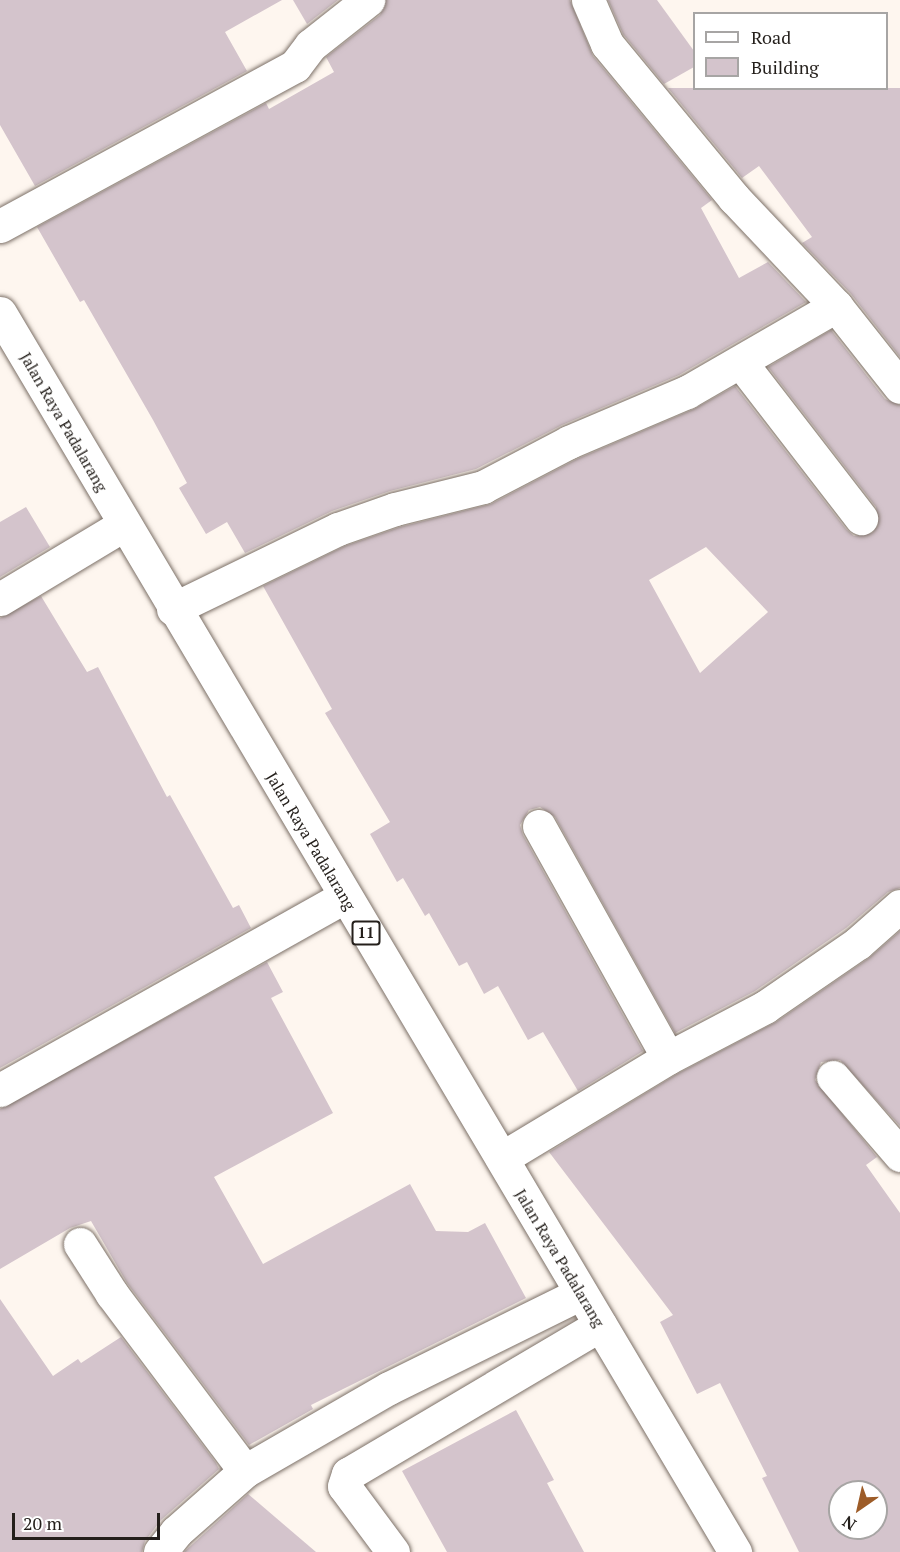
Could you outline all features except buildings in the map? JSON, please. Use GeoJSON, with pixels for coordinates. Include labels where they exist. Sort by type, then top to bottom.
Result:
{"type":"FeatureCollection","features":[{"type":"Feature","properties":{"kind":"main road"},"geometry":{"type":"LineString","coordinates":[[0,226],[295,66],[311,45],[368,0]]}},
{"type":"Feature","properties":{"kind":"main road"},"geometry":{"type":"LineString","coordinates":[[588,0],[607,44],[734,198],[836,306],[900,387]]}},
{"type":"Feature","properties":{"kind":"main road"},"geometry":{"type":"LineString","coordinates":[[173,609],[338,529],[395,509],[483,487],[569,442],[687,392],[742,364],[836,306]]}},
{"type":"Feature","properties":{"kind":"main road","name":"Jalan Raya Padalarang"},"geometry":{"type":"LineString","coordinates":[[0,313],[123,525],[735,1552]]}},
{"type":"Feature","properties":{"kind":"main road"},"geometry":{"type":"LineString","coordinates":[[742,364],[861,518]]}},
{"type":"Feature","properties":{"kind":"main road"},"geometry":{"type":"LineString","coordinates":[[0,599],[123,525]]}},
{"type":"Feature","properties":{"kind":"main road"},"geometry":{"type":"LineString","coordinates":[[539,826],[668,1059]]}},
{"type":"Feature","properties":{"kind":"main road"},"geometry":{"type":"LineString","coordinates":[[0,1089],[344,897]]}},
{"type":"Feature","properties":{"kind":"main road"},"geometry":{"type":"LineString","coordinates":[[502,1158],[668,1059],[765,1007],[858,944],[900,906]]}},
{"type":"Feature","properties":{"kind":"main road"},"geometry":{"type":"LineString","coordinates":[[834,1077],[899,1153]]}},
{"type":"Feature","properties":{"kind":"main road"},"geometry":{"type":"LineString","coordinates":[[80,1244],[112,1294],[245,1471]]}},
{"type":"Feature","properties":{"kind":"main road"},"geometry":{"type":"LineString","coordinates":[[160,1552],[176,1532],[245,1471],[389,1388],[581,1293]]}},
{"type":"Feature","properties":{"kind":"main road"},"geometry":{"type":"LineString","coordinates":[[393,1552],[344,1486],[348,1474],[600,1324]]}}]}
